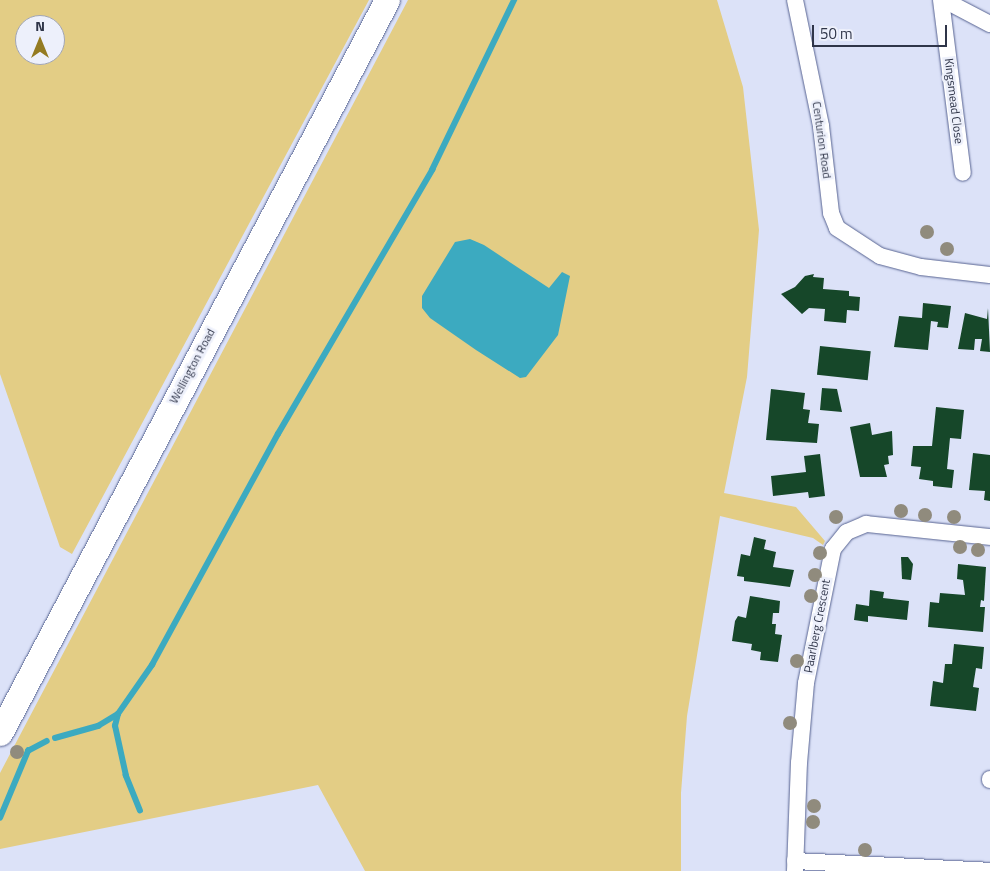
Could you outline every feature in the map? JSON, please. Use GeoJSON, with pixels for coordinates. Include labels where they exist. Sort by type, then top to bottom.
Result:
{"type":"FeatureCollection","features":[{"type":"Feature","properties":{"kind":"main road","name":"Wellington Road"},"geometry":{"type":"LineString","coordinates":[[0,733],[387,0]]}},
{"type":"Feature","properties":{"kind":"street","name":"Centurion Road"},"geometry":{"type":"LineString","coordinates":[[795,0],[821,126],[832,218],[841,232],[880,256],[921,267],[990,275]]}},
{"type":"Feature","properties":{"kind":"street","name":"Kingsmead Close"},"geometry":{"type":"LineString","coordinates":[[942,0],[990,24]]}},
{"type":"Feature","properties":{"kind":"street","name":"Kingsmead Close"},"geometry":{"type":"LineString","coordinates":[[942,0],[963,173]]}},
{"type":"Feature","properties":{"kind":"street","name":"Paarlberg Crescent"},"geometry":{"type":"LineString","coordinates":[[795,866],[806,683],[833,549],[847,532],[866,524],[990,536]]}},
{"type":"Feature","properties":{"kind":"street"},"geometry":{"type":"LineString","coordinates":[[795,866],[990,870]]}},
{"type":"Feature","properties":{"kind":"shaded area"},"geometry":{"type":"Polygon","coordinates":[[[0,0],[369,0],[72,554],[60,547],[0,374],[0,0]]]}},
{"type":"Feature","properties":{"kind":"shaded area"},"geometry":{"type":"Polygon","coordinates":[[[408,0],[717,0],[743,87],[759,230],[747,377],[724,493],[796,507],[825,541],[823,545],[813,538],[720,516],[687,716],[681,793],[681,871],[365,871],[318,785],[0,849],[0,773],[408,0]]]}},
{"type":"Feature","properties":{"kind":"water"},"geometry":{"type":"Polygon","coordinates":[[[470,239],[484,245],[549,288],[562,272],[570,276],[558,335],[526,377],[520,378],[476,350],[430,318],[422,308],[422,296],[455,242],[470,239]]]}},
{"type":"Feature","properties":{"kind":"building"},"geometry":{"type":"Polygon","coordinates":[[[814,274],[813,277],[824,278],[823,289],[849,291],[849,296],[860,297],[859,311],[847,310],[846,323],[824,321],[825,309],[809,308],[802,314],[781,294],[795,287],[805,276],[814,274]]]}},
{"type":"Feature","properties":{"kind":"building"},"geometry":{"type":"Polygon","coordinates":[[[923,303],[951,306],[948,328],[937,327],[938,322],[931,321],[928,350],[894,347],[899,316],[922,318],[923,303]]]}},
{"type":"Feature","properties":{"kind":"building"},"geometry":{"type":"Polygon","coordinates":[[[988,308],[990,352],[980,351],[982,339],[975,339],[974,350],[958,349],[965,313],[987,319],[988,308]]]}},
{"type":"Feature","properties":{"kind":"building"},"geometry":{"type":"Polygon","coordinates":[[[820,346],[871,351],[868,380],[817,375],[820,346]]]}},
{"type":"Feature","properties":{"kind":"building"},"geometry":{"type":"Polygon","coordinates":[[[822,388],[837,389],[842,412],[820,410],[822,388]]]}},
{"type":"Feature","properties":{"kind":"building"},"geometry":{"type":"Polygon","coordinates":[[[771,389],[805,393],[803,409],[810,410],[808,423],[819,424],[817,443],[766,440],[771,389]]]}},
{"type":"Feature","properties":{"kind":"building"},"geometry":{"type":"Polygon","coordinates":[[[936,407],[964,410],[961,439],[950,438],[947,469],[954,470],[952,488],[933,486],[933,481],[919,479],[921,467],[911,466],[913,446],[932,446],[936,407]]]}},
{"type":"Feature","properties":{"kind":"building"},"geometry":{"type":"Polygon","coordinates":[[[870,423],[872,435],[892,431],[893,455],[888,456],[889,464],[884,465],[887,477],[860,477],[850,427],[870,423]]]}},
{"type":"Feature","properties":{"kind":"building"},"geometry":{"type":"Polygon","coordinates":[[[973,453],[990,455],[990,501],[984,500],[985,491],[969,490],[973,453]]]}},
{"type":"Feature","properties":{"kind":"building"},"geometry":{"type":"Polygon","coordinates":[[[820,454],[825,496],[809,498],[808,492],[773,496],[771,476],[806,472],[804,456],[820,454]]]}},
{"type":"Feature","properties":{"kind":"building"},"geometry":{"type":"Polygon","coordinates":[[[754,537],[766,540],[764,549],[776,552],[773,567],[794,570],[790,587],[744,581],[744,577],[737,576],[741,554],[750,556],[754,537]]]}},
{"type":"Feature","properties":{"kind":"building"},"geometry":{"type":"Polygon","coordinates":[[[901,557],[908,557],[913,564],[911,580],[902,579],[901,557]]]}},
{"type":"Feature","properties":{"kind":"building"},"geometry":{"type":"Polygon","coordinates":[[[958,564],[986,567],[984,601],[981,600],[980,607],[985,607],[983,632],[928,627],[930,602],[939,603],[940,593],[965,595],[963,580],[957,579],[958,564]]]}},
{"type":"Feature","properties":{"kind":"building"},"geometry":{"type":"Polygon","coordinates":[[[870,590],[884,592],[883,598],[909,601],[907,620],[868,616],[868,622],[854,620],[856,604],[869,606],[870,590]]]}},
{"type":"Feature","properties":{"kind":"building"},"geometry":{"type":"Polygon","coordinates":[[[750,596],[780,601],[779,613],[773,613],[772,624],[776,624],[775,634],[782,635],[778,662],[760,660],[761,652],[751,650],[752,644],[732,641],[735,621],[738,616],[746,618],[750,596]]]}},
{"type":"Feature","properties":{"kind":"building"},"geometry":{"type":"Polygon","coordinates":[[[954,644],[984,647],[982,669],[976,668],[973,687],[979,688],[976,711],[930,706],[933,681],[943,683],[945,664],[952,664],[954,644]]]}},
{"type":"Feature","properties":{"kind":"waterway"},"geometry":{"type":"LineString","coordinates":[[140,811],[126,776],[115,726],[118,714],[152,665],[278,434],[432,170],[514,0]]}},
{"type":"Feature","properties":{"kind":"waterway"},"geometry":{"type":"LineString","coordinates":[[55,738],[98,726],[118,714]]}},
{"type":"Feature","properties":{"kind":"waterway"},"geometry":{"type":"LineString","coordinates":[[0,818],[28,751],[47,741]]}}]}
